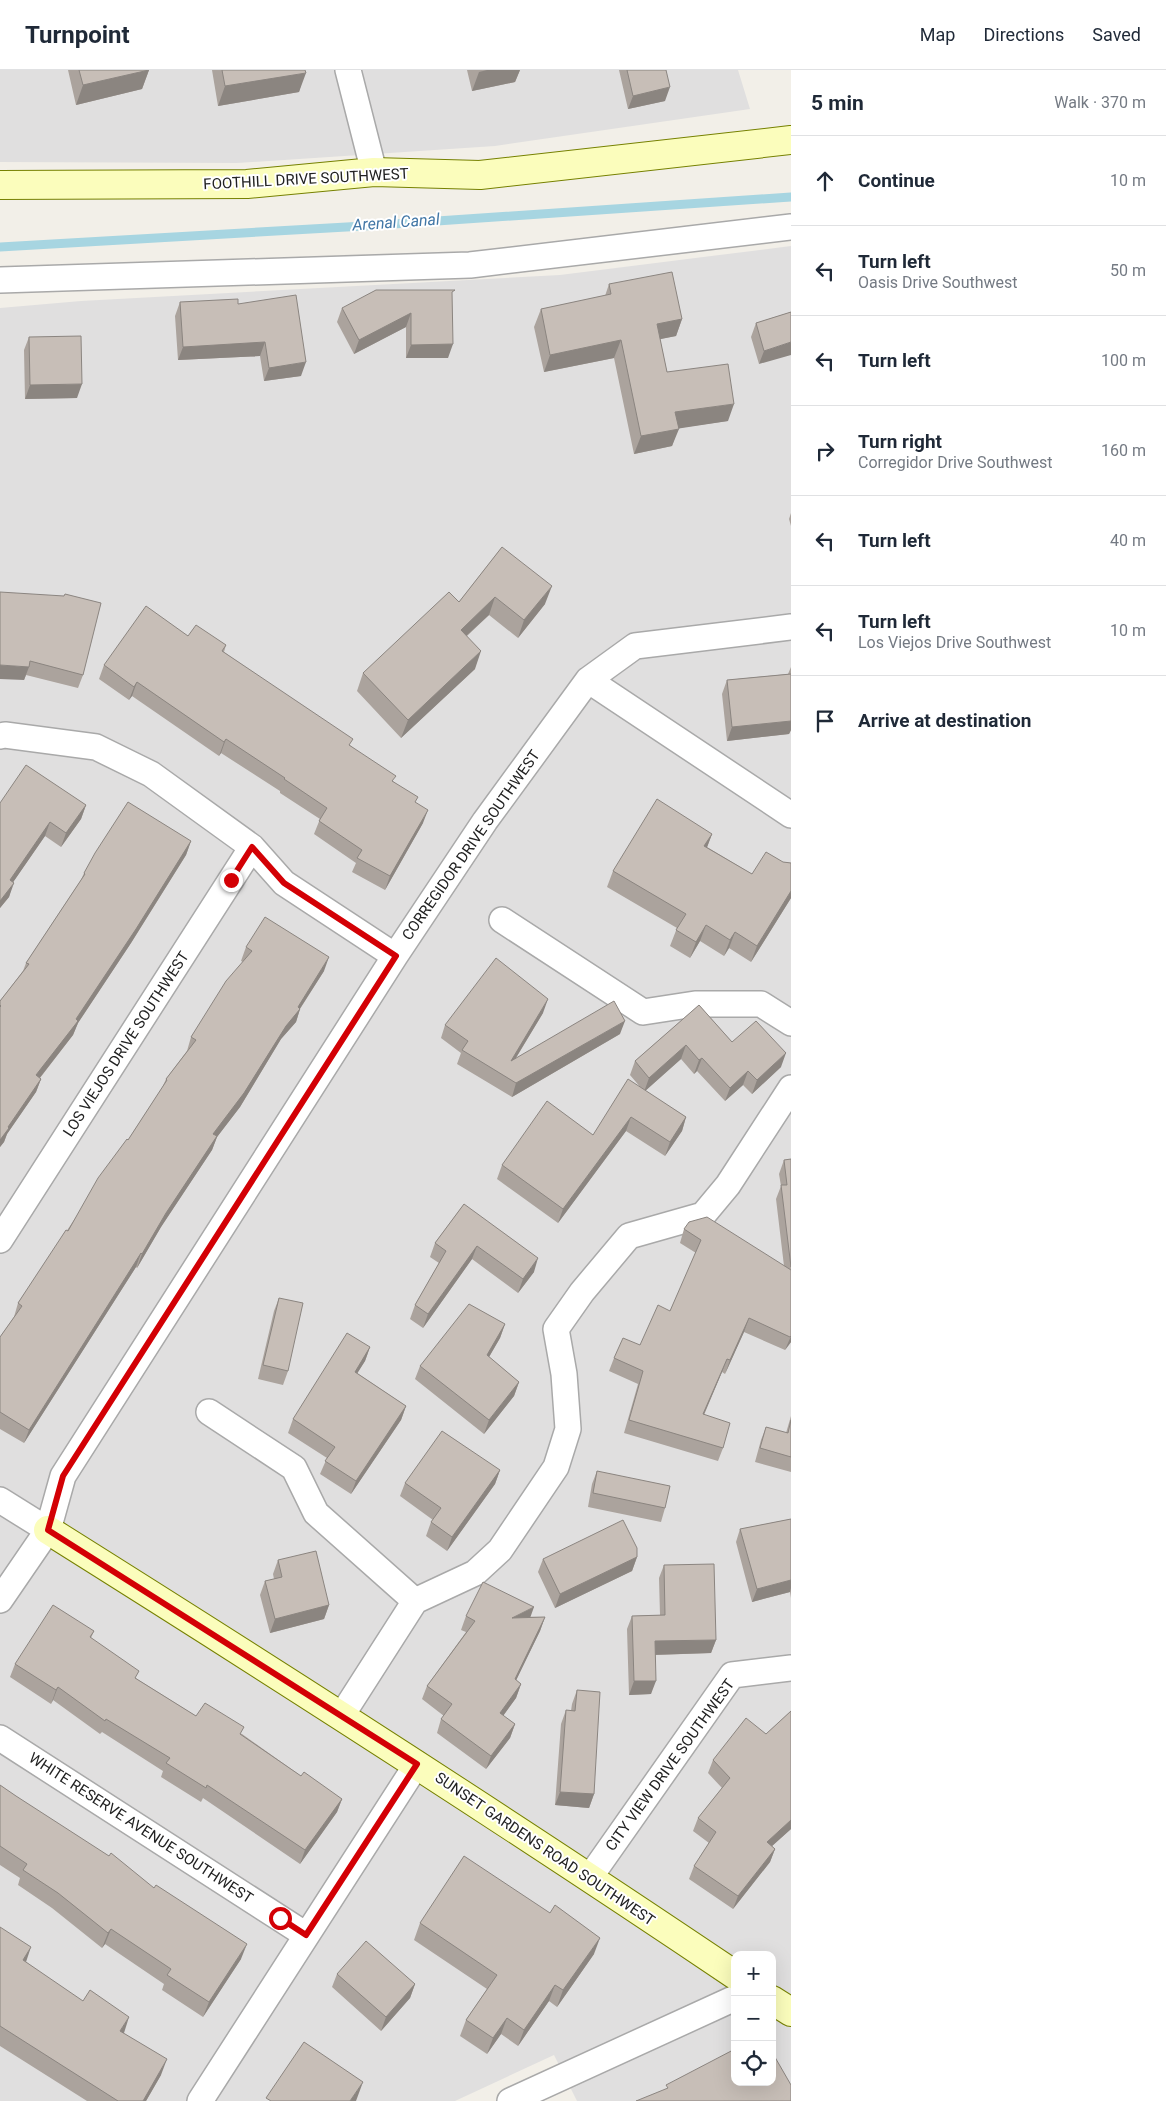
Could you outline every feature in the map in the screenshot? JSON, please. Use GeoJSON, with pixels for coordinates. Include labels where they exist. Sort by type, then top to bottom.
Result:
{"type":"FeatureCollection","features":[{"type":"Feature","properties":{"kind":"street"},"geometry":{"type":"LineString","coordinates":[[348,70],[374,172]]}},
{"type":"Feature","properties":{"kind":"street","name":"FOOTHILL DRIVE SOUTHWEST"},"geometry":{"type":"LineString","coordinates":[[0,185],[247,184],[374,172],[480,174],[791,140]]}},
{"type":"Feature","properties":{"kind":"street"},"geometry":{"type":"LineString","coordinates":[[0,280],[470,265],[791,227]]}},
{"type":"Feature","properties":{"kind":"street","name":"CORREGIDOR DRIVE SOUTHWEST"},"geometry":{"type":"LineString","coordinates":[[0,1600],[48,1530],[63,1476],[396,956],[485,821],[588,680],[635,646],[791,627]]}},
{"type":"Feature","properties":{"kind":"street"},"geometry":{"type":"LineString","coordinates":[[588,680],[791,815]]}},
{"type":"Feature","properties":{"kind":"street"},"geometry":{"type":"LineString","coordinates":[[0,736],[96,747],[151,774],[252,847],[284,883],[396,956]]}},
{"type":"Feature","properties":{"kind":"street","name":"LOS VIEJOS DRIVE SOUTHWEST"},"geometry":{"type":"LineString","coordinates":[[0,1240],[252,847]]}},
{"type":"Feature","properties":{"kind":"street"},"geometry":{"type":"LineString","coordinates":[[502,920],[643,1012],[695,1004],[761,1004],[791,1023]]}},
{"type":"Feature","properties":{"kind":"street"},"geometry":{"type":"LineString","coordinates":[[342,1715],[415,1601],[475,1573],[500,1550],[556,1466],[568,1429],[564,1374],[556,1329],[582,1292],[629,1236],[702,1215],[728,1185],[791,1088]]}},
{"type":"Feature","properties":{"kind":"street"},"geometry":{"type":"LineString","coordinates":[[209,1412],[294,1468],[316,1513],[415,1601]]}},
{"type":"Feature","properties":{"kind":"street","name":"SUNSET GARDENS ROAD SOUTHWEST"},"geometry":{"type":"LineString","coordinates":[[0,1500],[342,1715],[590,1877],[731,1972]]}},
{"type":"Feature","properties":{"kind":"street","name":"CITY VIEW DRIVE SOUTHWEST"},"geometry":{"type":"LineString","coordinates":[[590,1877],[732,1675],[791,1668]]}},
{"type":"Feature","properties":{"kind":"street","name":"WHITE RESERVE AVENUE SOUTHWEST"},"geometry":{"type":"LineString","coordinates":[[0,1738],[306,1935]]}},
{"type":"Feature","properties":{"kind":"street"},"geometry":{"type":"LineString","coordinates":[[200,2101],[417,1764]]}},
{"type":"Feature","properties":{"kind":"street"},"geometry":{"type":"LineString","coordinates":[[510,2101],[731,2000]]}},
{"type":"Feature","properties":{"kind":"street"},"geometry":{"type":"LineString","coordinates":[[776,2003],[791,2012]]}},
{"type":"Feature","properties":{"kind":"shaded area"},"geometry":{"type":"Polygon","coordinates":[[[0,70],[738,70],[750,109],[495,146],[237,163],[0,162],[0,70]]]}},
{"type":"Feature","properties":{"kind":"shaded area"},"geometry":{"type":"Polygon","coordinates":[[[791,246],[791,2101],[577,2101],[554,2055],[455,2101],[0,2101],[0,308],[81,301],[560,275],[791,246]]]}},
{"type":"Feature","properties":{"kind":"building"},"geometry":{"type":"Polygon","coordinates":[[[79,70],[149,70],[83,85],[79,70]]]}},
{"type":"Feature","properties":{"kind":"building"},"geometry":{"type":"Polygon","coordinates":[[[222,70],[305,70],[306,73],[225,86],[222,70]]]}},
{"type":"Feature","properties":{"kind":"building"},"geometry":{"type":"Polygon","coordinates":[[[627,70],[666,70],[670,87],[633,96],[627,70]]]}},
{"type":"Feature","properties":{"kind":"building"},"geometry":{"type":"Polygon","coordinates":[[[672,272],[682,319],[657,324],[667,372],[728,364],[734,404],[675,412],[679,429],[641,436],[621,340],[550,355],[541,309],[611,294],[609,284],[672,272]]]}},
{"type":"Feature","properties":{"kind":"building"},"geometry":{"type":"Polygon","coordinates":[[[376,290],[455,290],[452,292],[453,344],[411,345],[411,313],[359,340],[342,308],[376,290]]]}},
{"type":"Feature","properties":{"kind":"building"},"geometry":{"type":"Polygon","coordinates":[[[296,295],[306,362],[269,368],[265,342],[183,347],[180,302],[238,299],[238,304],[296,295]]]}},
{"type":"Feature","properties":{"kind":"building"},"geometry":{"type":"Polygon","coordinates":[[[791,312],[791,342],[764,351],[756,323],[791,312]]]}},
{"type":"Feature","properties":{"kind":"building"},"geometry":{"type":"Polygon","coordinates":[[[81,336],[82,384],[30,385],[29,337],[81,336]]]}},
{"type":"Feature","properties":{"kind":"building"},"geometry":{"type":"Polygon","coordinates":[[[502,547],[552,586],[524,620],[495,597],[461,630],[481,651],[408,720],[363,673],[449,592],[459,602],[502,547]]]}},
{"type":"Feature","properties":{"kind":"building"},"geometry":{"type":"Polygon","coordinates":[[[0,592],[64,596],[65,594],[101,603],[83,675],[30,661],[29,667],[0,665],[0,592]]]}},
{"type":"Feature","properties":{"kind":"building"},"geometry":{"type":"Polygon","coordinates":[[[146,606],[188,636],[196,625],[226,645],[222,651],[353,739],[349,745],[396,776],[392,781],[418,797],[415,802],[428,810],[390,876],[357,858],[362,850],[319,821],[327,808],[226,739],[224,742],[137,682],[134,687],[104,665],[146,606]]]}},
{"type":"Feature","properties":{"kind":"building"},"geometry":{"type":"Polygon","coordinates":[[[791,674],[791,721],[732,727],[727,680],[791,674]]]}},
{"type":"Feature","properties":{"kind":"building"},"geometry":{"type":"Polygon","coordinates":[[[26,765],[86,805],[66,833],[50,822],[10,880],[14,883],[0,901],[0,803],[26,765]]]}},
{"type":"Feature","properties":{"kind":"building"},"geometry":{"type":"Polygon","coordinates":[[[657,799],[712,834],[704,846],[752,874],[766,852],[783,862],[791,863],[791,891],[757,946],[735,932],[730,940],[706,925],[696,942],[676,930],[686,914],[613,871],[657,799]]]}},
{"type":"Feature","properties":{"kind":"building"},"geometry":{"type":"Polygon","coordinates":[[[128,802],[191,841],[136,929],[76,1019],[78,1021],[36,1075],[41,1079],[0,1140],[0,1001],[29,964],[26,963],[85,874],[95,853],[128,802]]]}},
{"type":"Feature","properties":{"kind":"building"},"geometry":{"type":"Polygon","coordinates":[[[265,917],[329,957],[298,1007],[300,1009],[286,1026],[244,1093],[213,1134],[217,1136],[29,1430],[0,1412],[0,1337],[22,1306],[18,1303],[66,1230],[68,1231],[98,1178],[128,1140],[166,1079],[196,1040],[191,1037],[226,981],[252,951],[246,947],[265,917]]]}},
{"type":"Feature","properties":{"kind":"building"},"geometry":{"type":"Polygon","coordinates":[[[496,958],[548,999],[511,1061],[614,1001],[625,1021],[516,1083],[462,1050],[468,1041],[445,1025],[496,958]]]}},
{"type":"Feature","properties":{"kind":"building"},"geometry":{"type":"Polygon","coordinates":[[[699,1005],[732,1042],[756,1021],[786,1053],[757,1080],[748,1071],[730,1088],[702,1058],[699,1060],[686,1045],[649,1078],[635,1061],[699,1005]]]}},
{"type":"Feature","properties":{"kind":"building"},"geometry":{"type":"Polygon","coordinates":[[[628,1079],[686,1117],[670,1142],[631,1117],[563,1209],[502,1165],[547,1101],[593,1135],[628,1079]]]}},
{"type":"Feature","properties":{"kind":"building"},"geometry":{"type":"Polygon","coordinates":[[[791,1159],[791,1267],[781,1185],[787,1185],[784,1160],[791,1159]]]}},
{"type":"Feature","properties":{"kind":"building"},"geometry":{"type":"Polygon","coordinates":[[[464,1204],[538,1258],[523,1279],[477,1246],[428,1314],[415,1305],[446,1251],[435,1243],[464,1204]]]}},
{"type":"Feature","properties":{"kind":"building"},"geometry":{"type":"Polygon","coordinates":[[[707,1217],[791,1270],[791,1336],[749,1318],[730,1360],[727,1359],[703,1414],[730,1423],[723,1448],[629,1420],[643,1371],[614,1358],[623,1338],[640,1345],[658,1305],[670,1311],[701,1240],[684,1229],[689,1222],[707,1217]]]}},
{"type":"Feature","properties":{"kind":"building"},"geometry":{"type":"Polygon","coordinates":[[[279,1298],[303,1303],[288,1371],[263,1365],[279,1298]]]}},
{"type":"Feature","properties":{"kind":"building"},"geometry":{"type":"Polygon","coordinates":[[[469,1304],[505,1324],[487,1355],[519,1382],[489,1420],[420,1366],[469,1304]]]}},
{"type":"Feature","properties":{"kind":"building"},"geometry":{"type":"Polygon","coordinates":[[[347,1333],[370,1347],[355,1372],[406,1406],[356,1481],[325,1461],[335,1447],[293,1419],[347,1333]]]}},
{"type":"Feature","properties":{"kind":"building"},"geometry":{"type":"Polygon","coordinates":[[[791,1420],[791,1457],[760,1448],[766,1427],[788,1433],[791,1420]]]}},
{"type":"Feature","properties":{"kind":"building"},"geometry":{"type":"Polygon","coordinates":[[[442,1431],[500,1470],[452,1537],[431,1522],[441,1508],[405,1483],[442,1431]]]}},
{"type":"Feature","properties":{"kind":"building"},"geometry":{"type":"Polygon","coordinates":[[[597,1471],[670,1486],[665,1508],[593,1493],[597,1471]]]}},
{"type":"Feature","properties":{"kind":"building"},"geometry":{"type":"Polygon","coordinates":[[[791,1519],[791,1580],[757,1589],[740,1529],[791,1519]]]}},
{"type":"Feature","properties":{"kind":"building"},"geometry":{"type":"Polygon","coordinates":[[[623,1520],[637,1548],[637,1557],[560,1594],[543,1559],[623,1520]]]}},
{"type":"Feature","properties":{"kind":"building"},"geometry":{"type":"Polygon","coordinates":[[[316,1551],[329,1605],[275,1619],[265,1581],[282,1577],[278,1560],[316,1551]]]}},
{"type":"Feature","properties":{"kind":"building"},"geometry":{"type":"Polygon","coordinates":[[[714,1564],[716,1640],[655,1641],[656,1681],[634,1681],[632,1616],[665,1615],[664,1565],[714,1564]]]}},
{"type":"Feature","properties":{"kind":"building"},"geometry":{"type":"Polygon","coordinates":[[[483,1582],[534,1607],[512,1618],[545,1617],[515,1679],[521,1684],[500,1713],[515,1724],[491,1756],[441,1719],[452,1704],[427,1686],[475,1621],[466,1616],[483,1582]]]}},
{"type":"Feature","properties":{"kind":"building"},"geometry":{"type":"Polygon","coordinates":[[[53,1605],[94,1631],[90,1637],[139,1671],[135,1678],[196,1716],[205,1703],[244,1727],[240,1734],[301,1776],[304,1772],[342,1799],[305,1850],[207,1785],[206,1788],[166,1763],[170,1758],[106,1719],[105,1721],[58,1687],[56,1690],[15,1664],[53,1605]]]}},
{"type":"Feature","properties":{"kind":"building"},"geometry":{"type":"Polygon","coordinates":[[[577,1690],[600,1692],[594,1794],[560,1792],[566,1710],[575,1711],[577,1690]]]}},
{"type":"Feature","properties":{"kind":"building"},"geometry":{"type":"Polygon","coordinates":[[[791,1711],[791,1820],[767,1842],[775,1849],[738,1896],[694,1866],[716,1832],[698,1818],[730,1778],[713,1760],[746,1718],[766,1734],[791,1711]]]}},
{"type":"Feature","properties":{"kind":"building"},"geometry":{"type":"Polygon","coordinates":[[[0,1785],[109,1856],[111,1853],[154,1888],[156,1885],[247,1944],[209,2002],[167,1975],[171,1969],[111,1929],[108,1933],[58,1893],[23,1870],[27,1864],[0,1846],[0,1785]]]}},
{"type":"Feature","properties":{"kind":"building"},"geometry":{"type":"Polygon","coordinates":[[[464,1856],[550,1913],[555,1905],[600,1938],[563,1990],[555,1985],[524,2030],[507,2018],[493,2038],[466,2020],[497,1975],[420,1923],[464,1856]]]}},
{"type":"Feature","properties":{"kind":"building"},"geometry":{"type":"Polygon","coordinates":[[[0,1927],[31,1947],[23,1960],[83,2001],[90,1990],[129,2017],[120,2031],[167,2059],[143,2101],[118,2101],[0,2026],[0,1927]]]}},
{"type":"Feature","properties":{"kind":"building"},"geometry":{"type":"Polygon","coordinates":[[[366,1941],[415,1984],[386,2017],[337,1974],[366,1941]]]}},
{"type":"Feature","properties":{"kind":"building"},"geometry":{"type":"Polygon","coordinates":[[[304,2042],[363,2082],[350,2101],[271,2101],[266,2098],[304,2042]]]}},
{"type":"Feature","properties":{"kind":"building"},"geometry":{"type":"Polygon","coordinates":[[[731,2051],[731,2086],[776,2086],[776,2059],[791,2085],[791,2101],[636,2101],[668,2088],[666,2085],[731,2051]]]}},
{"type":"Feature","properties":{"kind":"waterway","name":"Arenal Canal"},"geometry":{"type":"LineString","coordinates":[[0,247],[364,226],[791,197]]}},
{"type":"Feature","properties":{"kind":"route"},"geometry":{"type":"LineString","coordinates":[[231,880],[252,847],[284,883],[396,956],[63,1476],[48,1530],[417,1764],[306,1935],[280,1918]]}}]}
